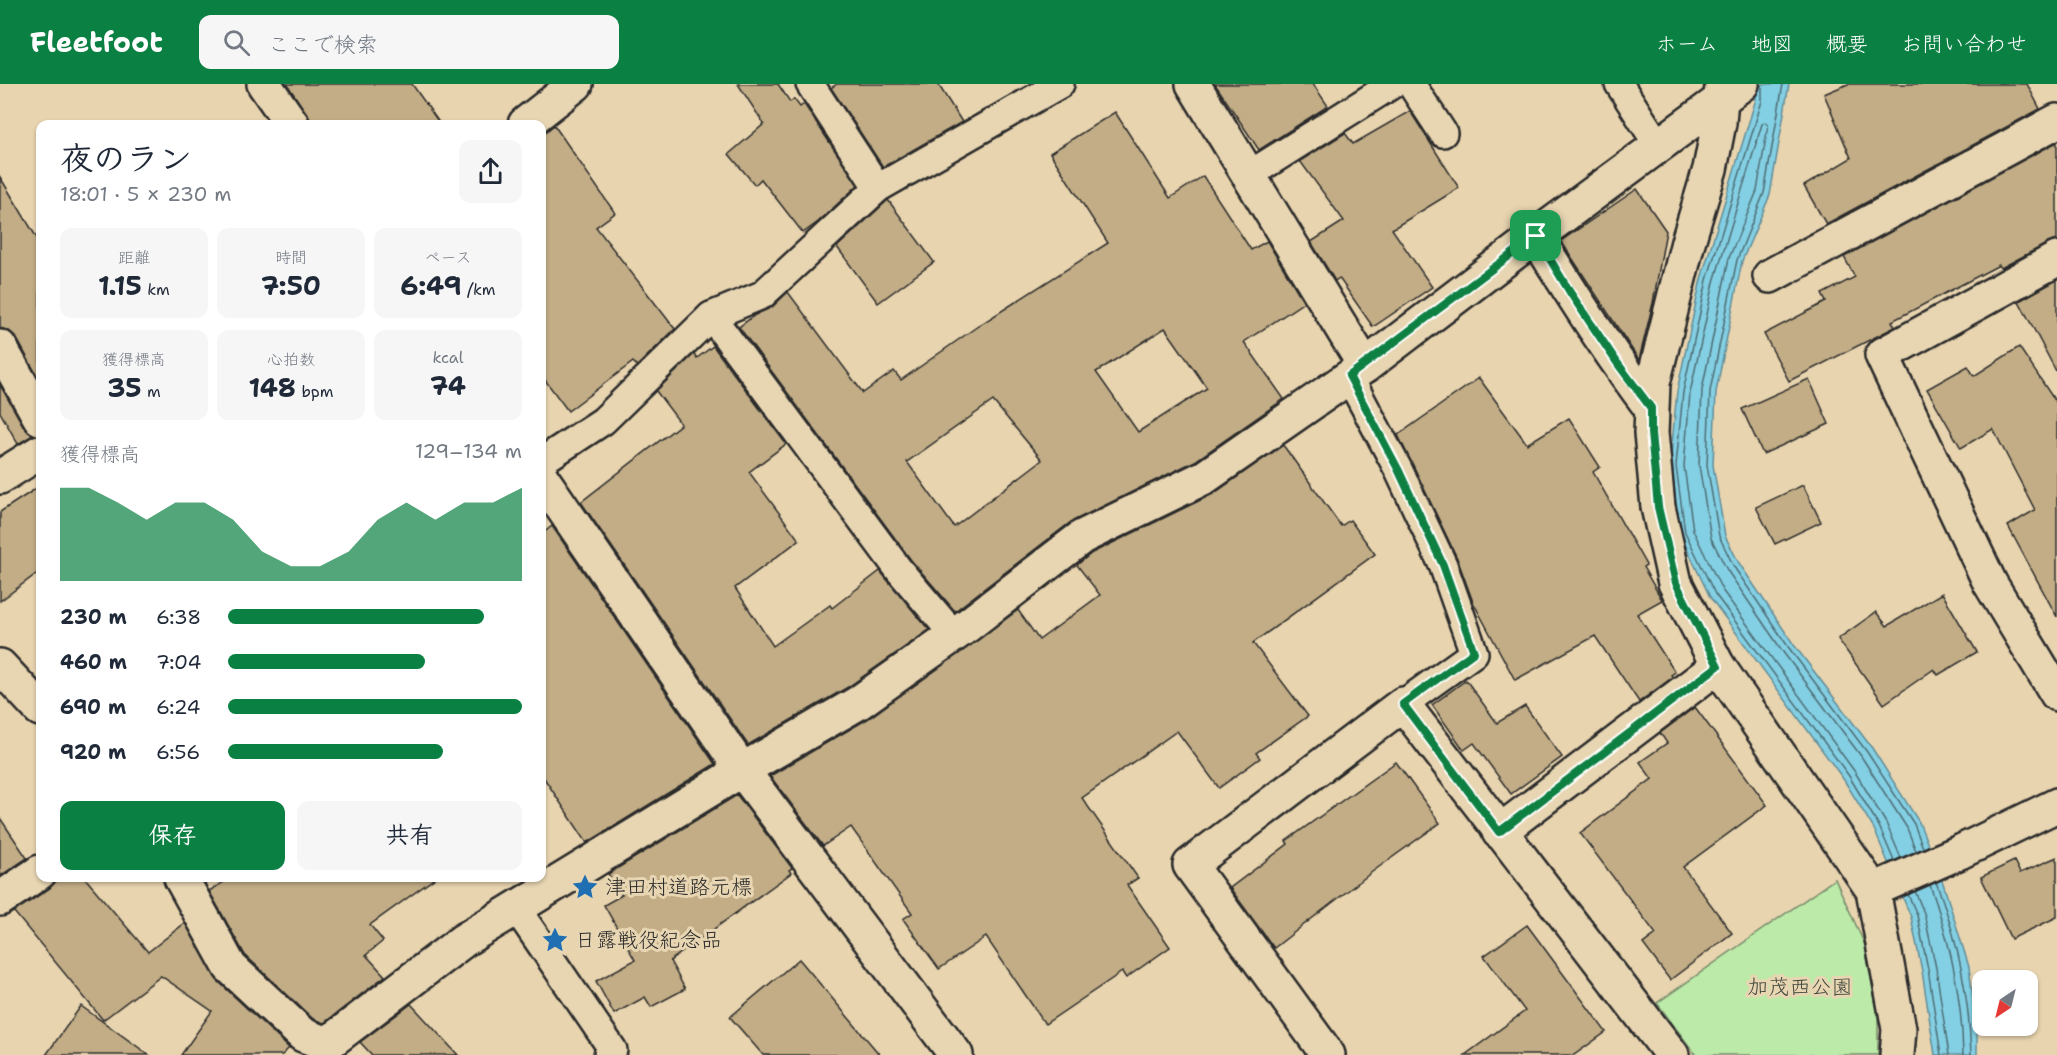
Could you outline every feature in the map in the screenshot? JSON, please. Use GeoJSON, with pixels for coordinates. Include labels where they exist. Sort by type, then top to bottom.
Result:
{"type":"FeatureCollection","features":[{"type":"Feature","properties":{"kind":"street"},"geometry":{"type":"LineString","coordinates":[[264,84],[289,120]]}},
{"type":"Feature","properties":{"kind":"street"},"geometry":{"type":"LineString","coordinates":[[530,120],[576,84]]}},
{"type":"Feature","properties":{"kind":"street"},"geometry":{"type":"LineString","coordinates":[[1193,84],[1249,175],[1357,371]]}},
{"type":"Feature","properties":{"kind":"street"},"geometry":{"type":"LineString","coordinates":[[183,882],[230,967],[303,1035],[326,1049],[464,940],[742,770],[858,703],[954,635],[1082,537],[1205,477],[1357,371],[1729,89]]}},
{"type":"Feature","properties":{"kind":"street"},"geometry":{"type":"LineString","coordinates":[[1729,89],[1653,383],[1651,433],[1658,507],[1676,583],[1718,666],[1873,890],[1899,1029],[1897,1055]]}},
{"type":"Feature","properties":{"kind":"street"},"geometry":{"type":"LineString","coordinates":[[1770,276],[2057,121]]}},
{"type":"Feature","properties":{"kind":"street"},"geometry":{"type":"LineString","coordinates":[[1536,236],[1571,294],[1651,408]]}},
{"type":"Feature","properties":{"kind":"street"},"geometry":{"type":"LineString","coordinates":[[2057,259],[1882,355],[1990,583],[2057,694]]}},
{"type":"Feature","properties":{"kind":"street"},"geometry":{"type":"LineString","coordinates":[[0,348],[36,411]]}},
{"type":"Feature","properties":{"kind":"street"},"geometry":{"type":"LineString","coordinates":[[0,477],[36,454]]}},
{"type":"Feature","properties":{"kind":"street"},"geometry":{"type":"LineString","coordinates":[[546,484],[742,770],[956,1055]]}},
{"type":"Feature","properties":{"kind":"street"},"geometry":{"type":"LineString","coordinates":[[0,666],[36,705]]}},
{"type":"Feature","properties":{"kind":"street"},"geometry":{"type":"LineString","coordinates":[[1499,832],[1718,666]]}},
{"type":"Feature","properties":{"kind":"street"},"geometry":{"type":"LineString","coordinates":[[1328,1055],[1190,865],[1403,704],[1672,1055]]}},
{"type":"Feature","properties":{"kind":"street"},"geometry":{"type":"LineString","coordinates":[[1873,890],[1960,852],[2057,805]]}},
{"type":"Feature","properties":{"kind":"street"},"geometry":{"type":"LineString","coordinates":[[0,899],[36,875]]}},
{"type":"Feature","properties":{"kind":"lane"},"geometry":{"type":"LineString","coordinates":[[810,84],[878,188]]}},
{"type":"Feature","properties":{"kind":"lane"},"geometry":{"type":"LineString","coordinates":[[546,458],[603,421],[711,316],[762,295],[878,188],[1060,84]]}},
{"type":"Feature","properties":{"kind":"lane"},"geometry":{"type":"LineString","coordinates":[[1249,175],[1393,84]]}},
{"type":"Feature","properties":{"kind":"lane"},"geometry":{"type":"LineString","coordinates":[[1411,84],[1443,133]]}},
{"type":"Feature","properties":{"kind":"lane"},"geometry":{"type":"LineString","coordinates":[[1619,84],[1658,145]]}},
{"type":"Feature","properties":{"kind":"lane"},"geometry":{"type":"LineString","coordinates":[[711,316],[899,570],[954,635]]}},
{"type":"Feature","properties":{"kind":"lane"},"geometry":{"type":"LineString","coordinates":[[1357,371],[1398,469],[1443,565],[1474,652],[1403,704]]}},
{"type":"Feature","properties":{"kind":"lane"},"geometry":{"type":"LineString","coordinates":[[516,908],[613,1050],[608,1055]]}},
{"type":"Feature","properties":{"kind":"green space","name":"加茂西公園"},"geometry":{"type":"Polygon","coordinates":[[[1835,879],[1865,945],[1878,1016],[1878,1055],[1696,1055],[1657,1003],[1835,879]]]}},
{"type":"Feature","properties":{"kind":"water"},"geometry":{"type":"Polygon","coordinates":[[[1756,84],[1789,84],[1770,195],[1742,261],[1716,392],[1713,465],[1725,536],[1739,563],[1794,645],[1872,748],[1919,822],[1943,883],[1969,967],[1972,991],[1972,1036],[1977,1036],[1977,1055],[1935,1055],[1911,917],[1874,829],[1844,780],[1710,597],[1680,534],[1670,466],[1677,391],[1701,279],[1756,99],[1756,84]]]}},
{"type":"Feature","properties":{"kind":"building"},"geometry":{"type":"Polygon","coordinates":[[[287,84],[412,84],[437,120],[310,120],[287,84]]]}},
{"type":"Feature","properties":{"kind":"building"},"geometry":{"type":"Polygon","coordinates":[[[738,84],[778,84],[790,102],[794,99],[800,107],[804,104],[858,185],[803,233],[761,179],[755,185],[729,154],[764,124],[738,84]]]}},
{"type":"Feature","properties":{"kind":"building"},"geometry":{"type":"Polygon","coordinates":[[[837,84],[938,84],[962,122],[883,167],[831,88],[837,84]]]}},
{"type":"Feature","properties":{"kind":"building"},"geometry":{"type":"Polygon","coordinates":[[[1215,84],[1313,84],[1328,106],[1259,150],[1215,84]]]}},
{"type":"Feature","properties":{"kind":"building"},"geometry":{"type":"Polygon","coordinates":[[[1848,84],[2027,84],[2040,109],[1826,224],[1804,186],[1851,158],[1824,94],[1848,84]]]}},
{"type":"Feature","properties":{"kind":"building"},"geometry":{"type":"Polygon","coordinates":[[[1410,111],[1459,188],[1392,229],[1432,287],[1373,327],[1339,278],[1335,281],[1311,242],[1344,221],[1300,161],[1345,133],[1353,144],[1410,111]]]}},
{"type":"Feature","properties":{"kind":"building"},"geometry":{"type":"Polygon","coordinates":[[[1115,112],[1170,198],[1203,176],[1251,250],[1267,241],[1304,302],[1244,342],[1284,399],[1195,461],[1071,522],[955,611],[911,560],[739,327],[755,315],[772,307],[788,292],[863,393],[894,371],[901,380],[978,326],[1108,243],[1050,153],[1115,112]],[[1165,328],[1096,372],[1138,432],[1207,388],[1165,328]],[[993,401],[907,462],[954,527],[1042,460],[993,401]]]}},
{"type":"Feature","properties":{"kind":"building"},"geometry":{"type":"Polygon","coordinates":[[[554,125],[615,213],[596,227],[675,329],[637,366],[633,362],[568,411],[546,381],[546,132],[554,125]]]}},
{"type":"Feature","properties":{"kind":"building"},"geometry":{"type":"Polygon","coordinates":[[[2057,142],[2057,240],[2001,268],[1999,265],[1892,321],[1895,327],[1789,381],[1764,334],[1826,302],[1822,294],[1855,277],[1844,257],[2057,142]]]}},
{"type":"Feature","properties":{"kind":"building"},"geometry":{"type":"Polygon","coordinates":[[[0,177],[36,236],[36,374],[16,337],[0,328],[0,177]]]}},
{"type":"Feature","properties":{"kind":"building"},"geometry":{"type":"Polygon","coordinates":[[[1637,189],[1666,231],[1653,303],[1639,360],[1561,241],[1637,189]]]}},
{"type":"Feature","properties":{"kind":"building"},"geometry":{"type":"Polygon","coordinates":[[[888,200],[934,262],[878,303],[837,247],[888,200]]]}},
{"type":"Feature","properties":{"kind":"building"},"geometry":{"type":"Polygon","coordinates":[[[2057,280],[2057,373],[2019,301],[2057,280]]]}},
{"type":"Feature","properties":{"kind":"building"},"geometry":{"type":"Polygon","coordinates":[[[713,346],[786,444],[749,472],[799,540],[735,588],[773,646],[830,605],[832,608],[880,571],[929,630],[848,687],[748,745],[581,502],[681,424],[656,391],[694,354],[697,358],[713,346]]]}},
{"type":"Feature","properties":{"kind":"building"},"geometry":{"type":"Polygon","coordinates":[[[2019,347],[2057,404],[2057,617],[2008,526],[2035,510],[1993,429],[1961,448],[1927,389],[1968,366],[1974,376],[2019,347]]]}},
{"type":"Feature","properties":{"kind":"building"},"geometry":{"type":"Polygon","coordinates":[[[1479,378],[1527,444],[1569,418],[1600,467],[1593,472],[1646,565],[1643,567],[1662,600],[1637,614],[1675,672],[1671,675],[1673,677],[1639,702],[1595,636],[1515,680],[1473,602],[1457,558],[1398,435],[1479,378]]]}},
{"type":"Feature","properties":{"kind":"building"},"geometry":{"type":"Polygon","coordinates":[[[1809,379],[1829,424],[1763,454],[1742,409],[1809,379]]]}},
{"type":"Feature","properties":{"kind":"building"},"geometry":{"type":"Polygon","coordinates":[[[0,385],[24,427],[33,435],[18,444],[0,412],[0,385]]]}},
{"type":"Feature","properties":{"kind":"building"},"geometry":{"type":"Polygon","coordinates":[[[1283,445],[1341,526],[1350,520],[1375,554],[1253,643],[1308,716],[1256,753],[1260,758],[1219,788],[1177,731],[1082,798],[1138,878],[1127,885],[1170,947],[1126,978],[1122,972],[1045,1024],[986,937],[939,969],[903,919],[912,913],[851,827],[823,846],[770,776],[869,718],[1018,610],[1039,640],[1100,595],[1077,565],[1092,553],[1213,494],[1283,445]]]}},
{"type":"Feature","properties":{"kind":"building"},"geometry":{"type":"Polygon","coordinates":[[[1803,485],[1821,522],[1775,544],[1756,507],[1803,485]]]}},
{"type":"Feature","properties":{"kind":"building"},"geometry":{"type":"Polygon","coordinates":[[[36,489],[36,574],[0,601],[0,512],[36,489]]]}},
{"type":"Feature","properties":{"kind":"building"},"geometry":{"type":"Polygon","coordinates":[[[552,526],[715,764],[587,843],[546,781],[546,531],[552,526]]]}},
{"type":"Feature","properties":{"kind":"building"},"geometry":{"type":"Polygon","coordinates":[[[1942,593],[1977,652],[1938,675],[1934,669],[1884,704],[1838,639],[1876,612],[1887,626],[1942,593]]]}},
{"type":"Feature","properties":{"kind":"building"},"geometry":{"type":"Polygon","coordinates":[[[1466,680],[1497,723],[1525,706],[1562,757],[1511,794],[1474,743],[1464,750],[1432,705],[1466,680]]]}},
{"type":"Feature","properties":{"kind":"building"},"geometry":{"type":"Polygon","coordinates":[[[1695,707],[1767,805],[1683,867],[1732,933],[1670,980],[1643,944],[1656,934],[1580,833],[1652,779],[1640,762],[1667,743],[1660,733],[1695,707]]]}},
{"type":"Feature","properties":{"kind":"building"},"geometry":{"type":"Polygon","coordinates":[[[1396,762],[1440,823],[1274,948],[1230,888],[1288,844],[1286,841],[1396,762]]]}},
{"type":"Feature","properties":{"kind":"building"},"geometry":{"type":"Polygon","coordinates":[[[737,795],[792,868],[789,870],[791,873],[670,961],[685,989],[651,1007],[645,997],[614,1014],[596,981],[635,960],[604,905],[622,895],[608,874],[737,795]]]}},
{"type":"Feature","properties":{"kind":"building"},"geometry":{"type":"Polygon","coordinates":[[[0,818],[27,858],[0,876],[0,818]]]}},
{"type":"Feature","properties":{"kind":"building"},"geometry":{"type":"Polygon","coordinates":[[[2057,857],[2057,917],[2011,939],[1981,877],[2014,861],[2020,873],[2057,857]]]}},
{"type":"Feature","properties":{"kind":"building"},"geometry":{"type":"Polygon","coordinates":[[[54,882],[88,882],[148,952],[185,923],[217,980],[289,1048],[282,1055],[181,1055],[212,1011],[161,976],[103,1020],[14,912],[50,888],[54,882]]]}},
{"type":"Feature","properties":{"kind":"building"},"geometry":{"type":"Polygon","coordinates":[[[224,882],[429,882],[370,925],[383,941],[366,955],[385,976],[324,1023],[313,1019],[245,955],[209,891],[224,882]]]}},
{"type":"Feature","properties":{"kind":"building"},"geometry":{"type":"Polygon","coordinates":[[[1527,925],[1606,1032],[1574,1055],[1465,1055],[1525,1011],[1484,956],[1527,925]]]}},
{"type":"Feature","properties":{"kind":"building"},"geometry":{"type":"Polygon","coordinates":[[[799,959],[880,1055],[763,1055],[730,1017],[799,959]]]}},
{"type":"Feature","properties":{"kind":"building"},"geometry":{"type":"Polygon","coordinates":[[[411,1004],[458,1055],[372,1055],[360,1042],[411,1004]]]}},
{"type":"Feature","properties":{"kind":"building"},"geometry":{"type":"Polygon","coordinates":[[[81,1006],[149,1055],[46,1055],[81,1006]]]}},
{"type":"Feature","properties":{"kind":"place","name":"津田村道路元標"},"geometry":{"type":"Point","coordinates":[585,887]}},
{"type":"Feature","properties":{"kind":"place","name":"日露戦役紀念品"},"geometry":{"type":"Point","coordinates":[555,940]}},
{"type":"Feature","properties":{"kind":"route"},"geometry":{"type":"LineString","coordinates":[[1536,236],[1571,294],[1651,408],[1658,507],[1676,583],[1718,666],[1499,832],[1403,704],[1474,652],[1443,565],[1398,469],[1349,376],[1536,236]]}}]}
